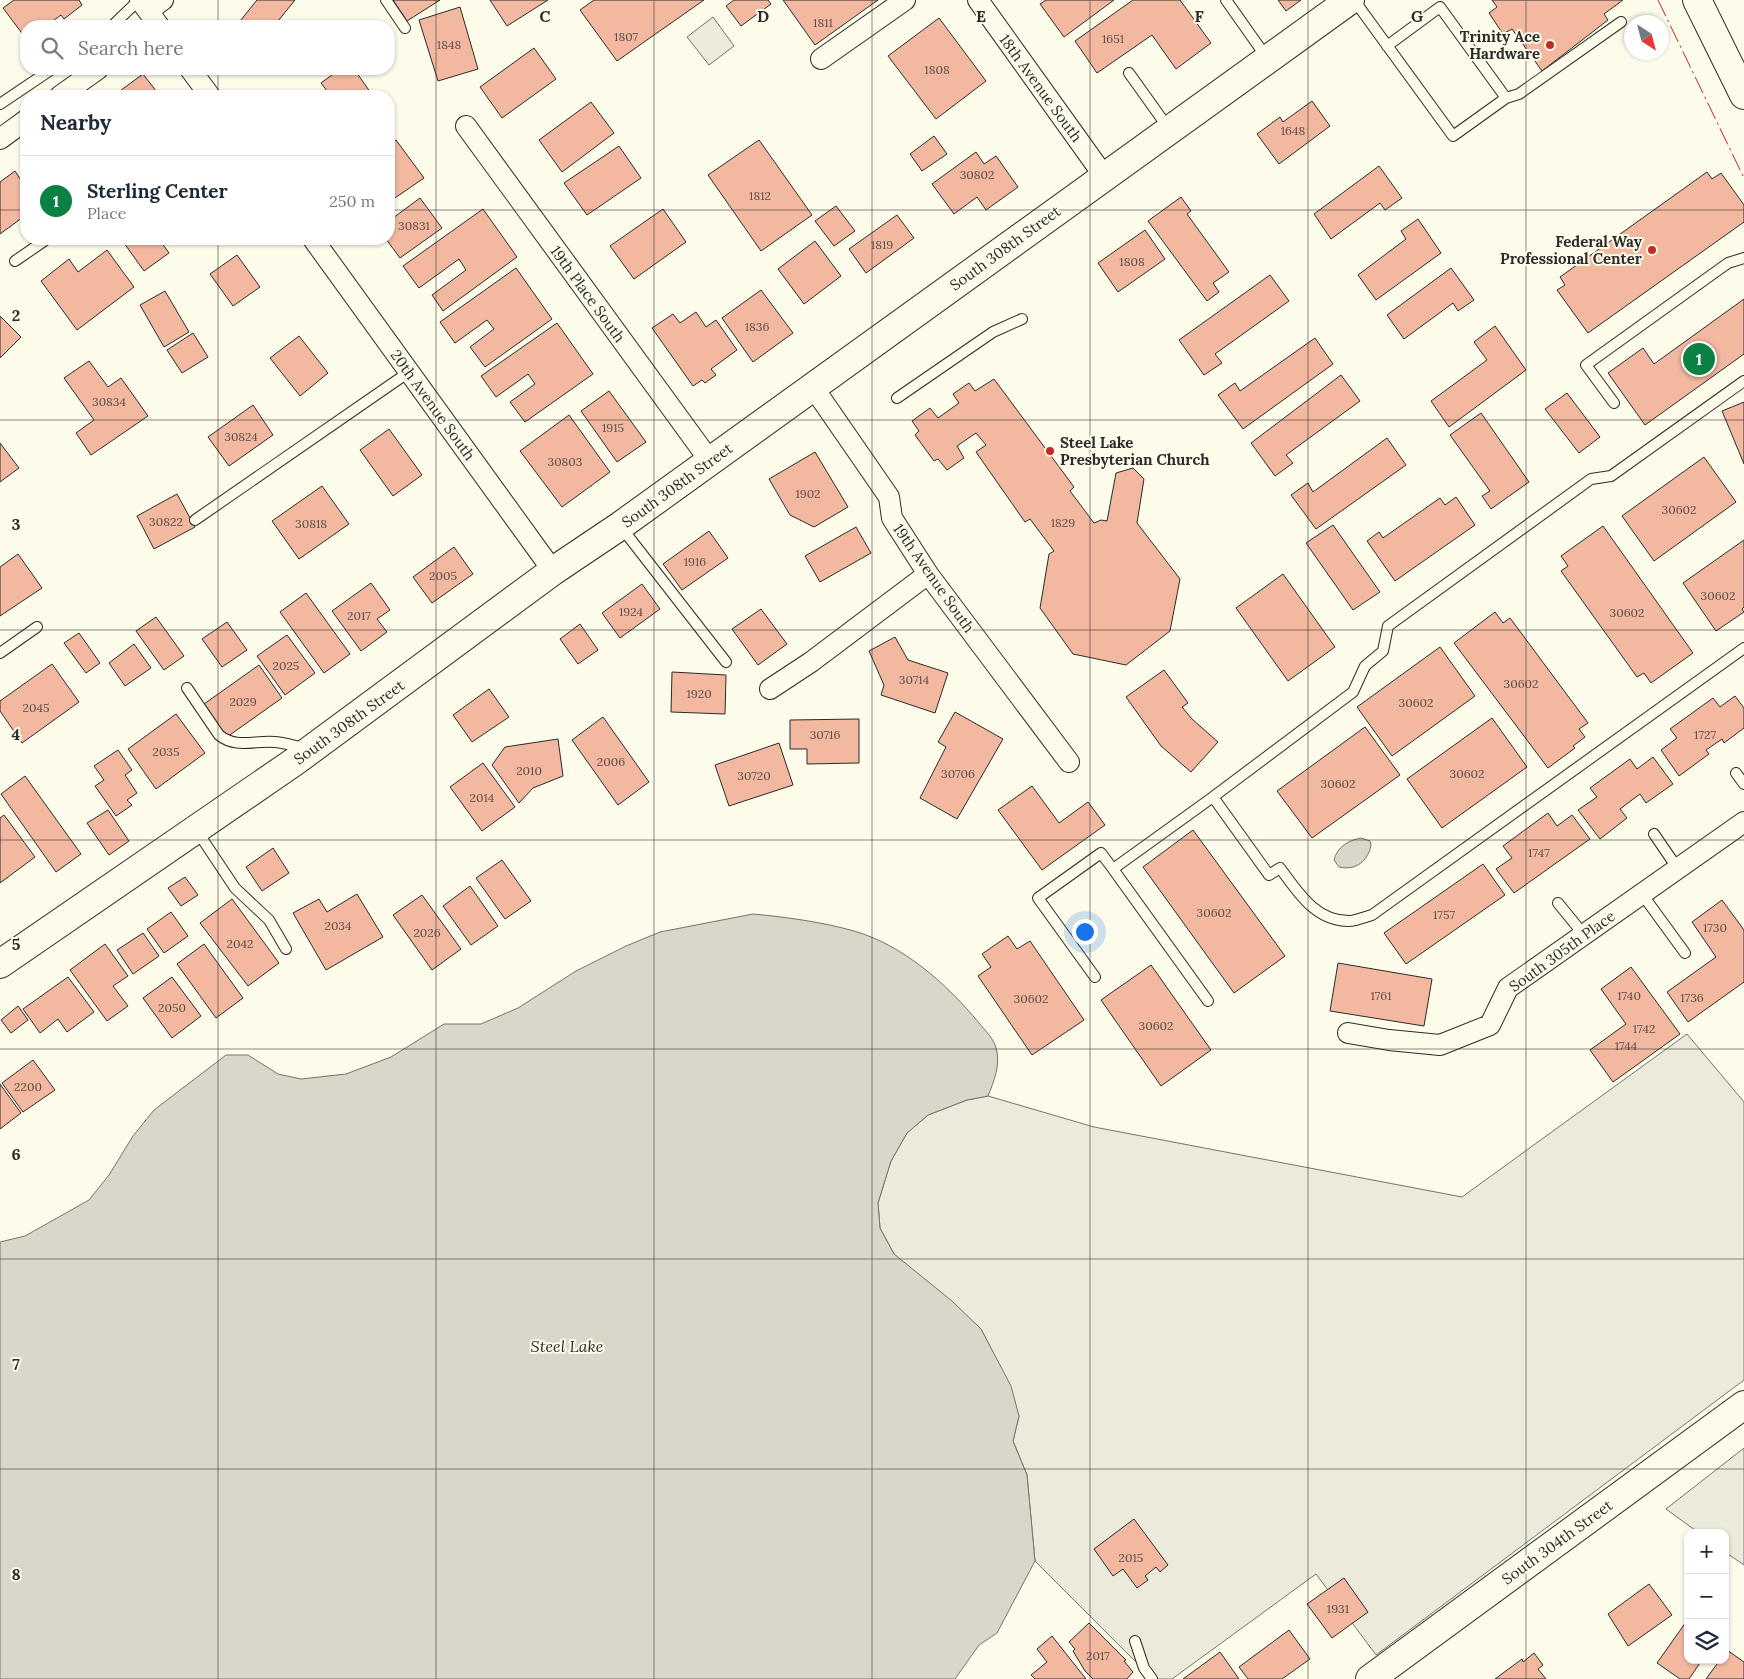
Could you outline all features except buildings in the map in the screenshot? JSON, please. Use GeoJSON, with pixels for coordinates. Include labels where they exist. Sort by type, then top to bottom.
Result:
{"type":"FeatureCollection","features":[{"type":"Feature","properties":{"kind":"street"},"geometry":{"type":"LineString","coordinates":[[821,59],[905,0]]}},
{"type":"Feature","properties":{"kind":"street","name":"18th Avenue South"},"geometry":{"type":"LineString","coordinates":[[978,0],[1104,176]]}},
{"type":"Feature","properties":{"kind":"street","name":"South 308th Street"},"geometry":{"type":"LineString","coordinates":[[0,964],[309,750],[553,571],[620,526],[1350,0]]}},
{"type":"Feature","properties":{"kind":"street"},"geometry":{"type":"LineString","coordinates":[[1697,0],[1744,95]]}},
{"type":"Feature","properties":{"kind":"street"},"geometry":{"type":"LineString","coordinates":[[68,90],[90,75]]}},
{"type":"Feature","properties":{"kind":"street"},"geometry":{"type":"LineString","coordinates":[[194,75],[206,90]]}},
{"type":"Feature","properties":{"kind":"street"},"geometry":{"type":"LineString","coordinates":[[0,139],[20,124]]}},
{"type":"Feature","properties":{"kind":"street","name":"19th Place South"},"geometry":{"type":"LineString","coordinates":[[466,126],[710,461]]}},
{"type":"Feature","properties":{"kind":"street","name":"20th Avenue South"},"geometry":{"type":"LineString","coordinates":[[317,245],[553,571]]}},
{"type":"Feature","properties":{"kind":"street","name":"19th Avenue South"},"geometry":{"type":"LineString","coordinates":[[813,387],[889,497],[892,518],[928,574],[1069,762]]}},
{"type":"Feature","properties":{"kind":"street"},"geometry":{"type":"LineString","coordinates":[[770,689],[811,662],[928,574]]}},
{"type":"Feature","properties":{"kind":"street","name":"South 305th Place"},"geometry":{"type":"LineString","coordinates":[[1348,1033],[1389,1040],[1440,1045],[1490,1025],[1508,988],[1678,868],[1742,829]]}},
{"type":"Feature","properties":{"kind":"street","name":"South 304th Street"},"geometry":{"type":"LineString","coordinates":[[1375,1678],[1744,1405]]}},
{"type":"Feature","properties":{"kind":"lane"},"geometry":{"type":"LineString","coordinates":[[386,0],[405,28]]}},
{"type":"Feature","properties":{"kind":"lane"},"geometry":{"type":"LineString","coordinates":[[1226,0],[1268,59]]}},
{"type":"Feature","properties":{"kind":"lane"},"geometry":{"type":"LineString","coordinates":[[1354,0],[1453,136],[1506,98],[1519,94],[1621,22]]}},
{"type":"Feature","properties":{"kind":"lane"},"geometry":{"type":"LineString","coordinates":[[1387,46],[1440,7],[1506,98]]}},
{"type":"Feature","properties":{"kind":"lane"},"geometry":{"type":"LineString","coordinates":[[130,20],[152,13]]}},
{"type":"Feature","properties":{"kind":"lane"},"geometry":{"type":"LineString","coordinates":[[1130,73],[1169,130]]}},
{"type":"Feature","properties":{"kind":"lane"},"geometry":{"type":"LineString","coordinates":[[21,90],[43,75]]}},
{"type":"Feature","properties":{"kind":"lane"},"geometry":{"type":"LineString","coordinates":[[0,104],[20,91]]}},
{"type":"Feature","properties":{"kind":"lane"},"geometry":{"type":"LineString","coordinates":[[15,261],[38,245]]}},
{"type":"Feature","properties":{"kind":"lane"},"geometry":{"type":"LineString","coordinates":[[1614,403],[1586,365],[1728,263],[1744,258]]}},
{"type":"Feature","properties":{"kind":"lane"},"geometry":{"type":"LineString","coordinates":[[896,398],[993,332],[1022,320]]}},
{"type":"Feature","properties":{"kind":"lane"},"geometry":{"type":"LineString","coordinates":[[195,520],[409,372]]}},
{"type":"Feature","properties":{"kind":"lane"},"geometry":{"type":"LineString","coordinates":[[1113,869],[1353,692],[1365,666],[1383,651],[1388,626],[1591,479],[1611,476],[1744,381]]}},
{"type":"Feature","properties":{"kind":"lane"},"geometry":{"type":"LineString","coordinates":[[620,526],[726,662]]}},
{"type":"Feature","properties":{"kind":"lane"},"geometry":{"type":"LineString","coordinates":[[0,653],[37,627]]}},
{"type":"Feature","properties":{"kind":"lane"},"geometry":{"type":"LineString","coordinates":[[1213,797],[1269,875],[1280,868],[1305,902],[1329,918],[1350,922],[1372,914],[1744,648]]}},
{"type":"Feature","properties":{"kind":"lane"},"geometry":{"type":"LineString","coordinates":[[187,688],[219,735],[225,740],[237,744],[274,742],[309,750]]}},
{"type":"Feature","properties":{"kind":"lane"},"geometry":{"type":"LineString","coordinates":[[1736,773],[1744,784]]}},
{"type":"Feature","properties":{"kind":"lane"},"geometry":{"type":"LineString","coordinates":[[196,830],[235,888],[269,920],[286,949]]}},
{"type":"Feature","properties":{"kind":"lane"},"geometry":{"type":"LineString","coordinates":[[1654,834],[1678,868]]}},
{"type":"Feature","properties":{"kind":"lane"},"geometry":{"type":"LineString","coordinates":[[1095,977],[1038,898],[1101,853],[1208,1001]]}},
{"type":"Feature","properties":{"kind":"lane"},"geometry":{"type":"LineString","coordinates":[[1642,894],[1685,953]]}},
{"type":"Feature","properties":{"kind":"lane"},"geometry":{"type":"LineString","coordinates":[[1558,902],[1584,935]]}},
{"type":"Feature","properties":{"kind":"lane"},"geometry":{"type":"LineString","coordinates":[[1135,1641],[1144,1668],[1152,1679]]}},
{"type":"Feature","properties":{"kind":"shaded area"},"geometry":{"type":"Polygon","coordinates":[[[713,17],[734,46],[709,65],[687,37],[713,17]]]}},
{"type":"Feature","properties":{"kind":"shaded area"},"geometry":{"type":"Polygon","coordinates":[[[1687,1034],[1744,1102],[1744,1380],[1376,1655],[1316,1574],[1172,1679],[1153,1679],[1035,1561],[1027,1475],[1013,1441],[1019,1416],[994,1355],[981,1329],[894,1254],[880,1228],[878,1203],[891,1161],[907,1133],[928,1115],[967,1100],[988,1096],[1094,1127],[1462,1197],[1687,1034]]]}},
{"type":"Feature","properties":{"kind":"shaded area"},"geometry":{"type":"Polygon","coordinates":[[[1744,1448],[1744,1565],[1729,1555],[1729,1529],[1694,1529],[1666,1509],[1744,1448]]]}},
{"type":"Feature","properties":{"kind":"water"},"geometry":{"type":"Polygon","coordinates":[[[1361,838],[1370,841],[1371,845],[1364,860],[1351,868],[1339,867],[1334,860],[1338,851],[1348,842],[1361,838]]]}},
{"type":"Feature","properties":{"kind":"water","name":"Steel Lake"},"geometry":{"type":"Polygon","coordinates":[[[753,914],[804,920],[842,928],[872,937],[890,946],[923,968],[953,994],[989,1034],[996,1048],[997,1066],[988,1096],[967,1100],[928,1115],[907,1133],[891,1161],[878,1203],[880,1228],[894,1254],[952,1301],[981,1329],[1011,1386],[1019,1416],[1013,1441],[1027,1475],[1035,1561],[997,1633],[979,1645],[955,1679],[0,1679],[0,1242],[25,1236],[89,1200],[109,1175],[133,1136],[154,1110],[226,1055],[248,1055],[278,1074],[301,1079],[346,1074],[391,1057],[444,1024],[481,1024],[518,1008],[576,971],[626,946],[660,932],[753,914]]]}},
{"type":"Feature","properties":{"kind":"power"},"geometry":{"type":"LineString","coordinates":[[1658,0],[1744,178]]}},
{"type":"Feature","properties":{"kind":"place","name":"Trinity Ace Hardware"},"geometry":{"type":"Point","coordinates":[1550,45]}},
{"type":"Feature","properties":{"kind":"place","name":"Federal Way Professional Center"},"geometry":{"type":"Point","coordinates":[1652,250]}},
{"type":"Feature","properties":{"kind":"place","name":"Sterling Center"},"geometry":{"type":"Point","coordinates":[1699,359]}},
{"type":"Feature","properties":{"kind":"place","name":"Steel Lake Presbyterian Church"},"geometry":{"type":"Point","coordinates":[1050,451]}}]}
